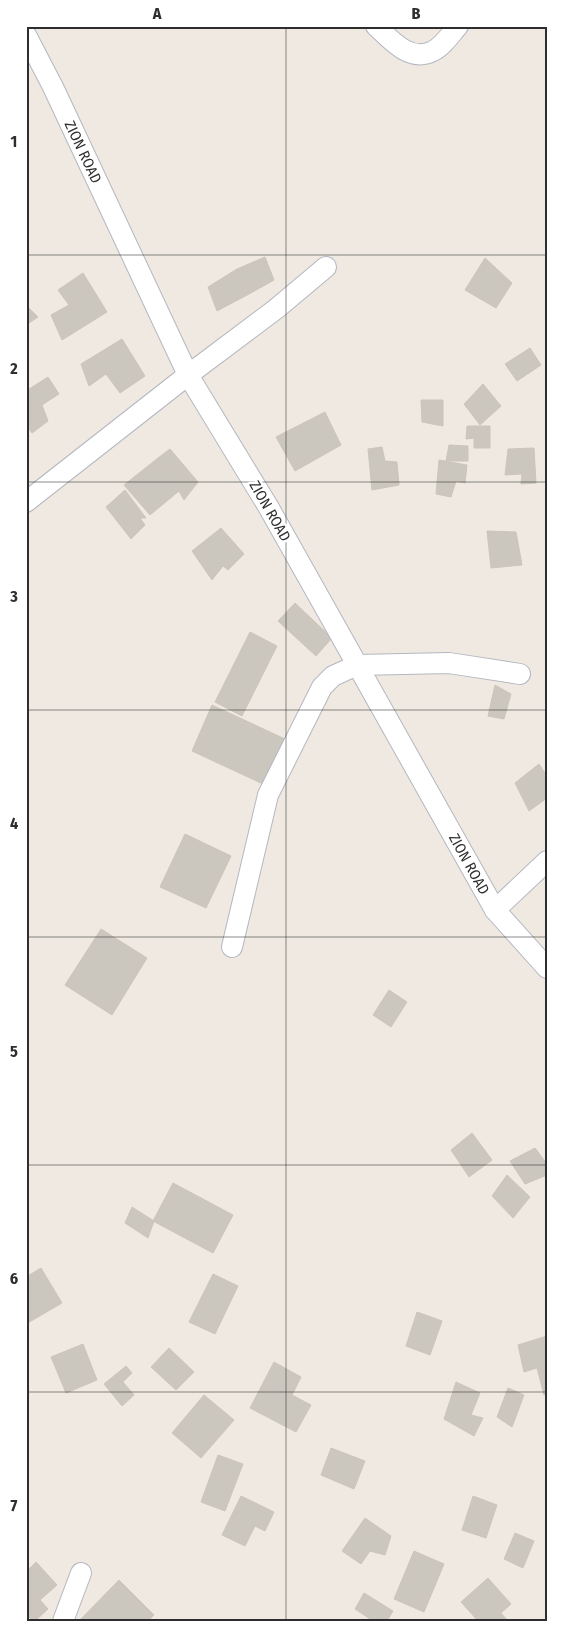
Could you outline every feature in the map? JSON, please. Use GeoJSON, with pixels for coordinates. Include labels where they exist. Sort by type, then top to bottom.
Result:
{"type":"FeatureCollection","features":[{"type":"Feature","properties":{"kind":"street"},"geometry":{"type":"LineString","coordinates":[[376,26],[405,52],[420,55],[434,51],[458,26]]}},
{"type":"Feature","properties":{"kind":"street","name":"ZION ROAD"},"geometry":{"type":"LineString","coordinates":[[26,35],[53,87],[188,375],[269,508],[495,910],[547,968]]}},
{"type":"Feature","properties":{"kind":"street"},"geometry":{"type":"LineString","coordinates":[[26,502],[188,375],[276,309],[326,267]]}},
{"type":"Feature","properties":{"kind":"street"},"geometry":{"type":"LineString","coordinates":[[232,946],[268,796],[322,687],[333,676],[357,665],[449,663],[520,674]]}},
{"type":"Feature","properties":{"kind":"street"},"geometry":{"type":"LineString","coordinates":[[495,910],[547,862]]}},
{"type":"Feature","properties":{"kind":"street"},"geometry":{"type":"LineString","coordinates":[[63,1621],[81,1573]]}},
{"type":"Feature","properties":{"kind":"building"},"geometry":{"type":"Polygon","coordinates":[[[265,257],[274,280],[249,294],[237,269],[265,257]]]}},
{"type":"Feature","properties":{"kind":"building"},"geometry":{"type":"Polygon","coordinates":[[[485,258],[512,283],[496,308],[465,290],[485,258]]]}},
{"type":"Feature","properties":{"kind":"building"},"geometry":{"type":"Polygon","coordinates":[[[237,269],[249,294],[217,311],[208,287],[237,269]]]}},
{"type":"Feature","properties":{"kind":"building"},"geometry":{"type":"Polygon","coordinates":[[[83,273],[107,312],[62,340],[51,315],[69,305],[58,290],[83,273]]]}},
{"type":"Feature","properties":{"kind":"building"},"geometry":{"type":"Polygon","coordinates":[[[26,305],[38,317],[26,325],[26,305]]]}},
{"type":"Feature","properties":{"kind":"building"},"geometry":{"type":"Polygon","coordinates":[[[122,339],[145,376],[120,393],[106,374],[89,386],[81,364],[122,339]]]}},
{"type":"Feature","properties":{"kind":"building"},"geometry":{"type":"Polygon","coordinates":[[[530,348],[541,365],[517,381],[505,364],[530,348]]]}},
{"type":"Feature","properties":{"kind":"building"},"geometry":{"type":"Polygon","coordinates":[[[48,377],[59,394],[42,405],[48,421],[32,433],[26,425],[26,391],[48,377]]]}},
{"type":"Feature","properties":{"kind":"building"},"geometry":{"type":"Polygon","coordinates":[[[483,384],[501,406],[480,425],[464,404],[483,384]]]}},
{"type":"Feature","properties":{"kind":"building"},"geometry":{"type":"Polygon","coordinates":[[[421,400],[443,400],[443,426],[422,422],[421,400]]]}},
{"type":"Feature","properties":{"kind":"building"},"geometry":{"type":"Polygon","coordinates":[[[325,412],[341,445],[295,471],[276,437],[325,412]]]}},
{"type":"Feature","properties":{"kind":"building"},"geometry":{"type":"Polygon","coordinates":[[[467,426],[490,426],[490,448],[474,448],[474,438],[466,439],[467,426]]]}},
{"type":"Feature","properties":{"kind":"building"},"geometry":{"type":"Polygon","coordinates":[[[449,445],[468,446],[468,461],[446,461],[449,445]]]}},
{"type":"Feature","properties":{"kind":"building"},"geometry":{"type":"Polygon","coordinates":[[[382,447],[385,461],[397,462],[399,485],[372,490],[368,449],[382,447]]]}},
{"type":"Feature","properties":{"kind":"building"},"geometry":{"type":"Polygon","coordinates":[[[534,448],[536,483],[521,484],[522,474],[505,475],[508,449],[534,448]]]}},
{"type":"Feature","properties":{"kind":"building"},"geometry":{"type":"Polygon","coordinates":[[[170,449],[198,482],[184,500],[179,491],[185,486],[158,458],[170,449]]]}},
{"type":"Feature","properties":{"kind":"building"},"geometry":{"type":"Polygon","coordinates":[[[158,458],[185,486],[150,515],[124,485],[158,458]]]}},
{"type":"Feature","properties":{"kind":"building"},"geometry":{"type":"Polygon","coordinates":[[[439,460],[467,465],[465,483],[456,481],[451,497],[436,494],[439,460]]]}},
{"type":"Feature","properties":{"kind":"building"},"geometry":{"type":"Polygon","coordinates":[[[125,490],[146,518],[140,518],[145,525],[131,539],[106,507],[125,490]]]}},
{"type":"Feature","properties":{"kind":"building"},"geometry":{"type":"Polygon","coordinates":[[[221,528],[244,554],[228,570],[223,566],[212,580],[192,551],[221,528]]]}},
{"type":"Feature","properties":{"kind":"building"},"geometry":{"type":"Polygon","coordinates":[[[487,531],[516,532],[522,565],[491,568],[487,531]]]}},
{"type":"Feature","properties":{"kind":"building"},"geometry":{"type":"Polygon","coordinates":[[[295,603],[332,638],[316,656],[278,621],[295,603]]]}},
{"type":"Feature","properties":{"kind":"building"},"geometry":{"type":"Polygon","coordinates":[[[250,632],[277,646],[242,716],[215,702],[250,632]]]}},
{"type":"Feature","properties":{"kind":"building"},"geometry":{"type":"Polygon","coordinates":[[[495,685],[511,694],[504,719],[488,716],[495,685]]]}},
{"type":"Feature","properties":{"kind":"building"},"geometry":{"type":"Polygon","coordinates":[[[212,705],[285,739],[265,785],[192,751],[212,705]]]}},
{"type":"Feature","properties":{"kind":"building"},"geometry":{"type":"Polygon","coordinates":[[[539,764],[547,776],[547,798],[529,811],[515,783],[539,764]]]}},
{"type":"Feature","properties":{"kind":"building"},"geometry":{"type":"Polygon","coordinates":[[[185,834],[231,856],[206,908],[160,887],[185,834]]]}},
{"type":"Feature","properties":{"kind":"building"},"geometry":{"type":"Polygon","coordinates":[[[101,929],[147,958],[112,1015],[65,985],[101,929]]]}},
{"type":"Feature","properties":{"kind":"building"},"geometry":{"type":"Polygon","coordinates":[[[389,990],[407,1002],[391,1027],[373,1015],[389,990]]]}},
{"type":"Feature","properties":{"kind":"building"},"geometry":{"type":"Polygon","coordinates":[[[472,1133],[492,1160],[469,1177],[451,1150],[472,1133]]]}},
{"type":"Feature","properties":{"kind":"building"},"geometry":{"type":"Polygon","coordinates":[[[535,1148],[547,1164],[547,1175],[525,1184],[510,1161],[535,1148]]]}},
{"type":"Feature","properties":{"kind":"building"},"geometry":{"type":"Polygon","coordinates":[[[507,1175],[530,1197],[513,1218],[492,1196],[507,1175]]]}},
{"type":"Feature","properties":{"kind":"building"},"geometry":{"type":"Polygon","coordinates":[[[173,1183],[233,1215],[213,1253],[153,1221],[173,1183]]]}},
{"type":"Feature","properties":{"kind":"building"},"geometry":{"type":"Polygon","coordinates":[[[132,1207],[154,1221],[148,1238],[125,1223],[132,1207]]]}},
{"type":"Feature","properties":{"kind":"building"},"geometry":{"type":"Polygon","coordinates":[[[41,1268],[62,1303],[26,1324],[26,1277],[41,1268]]]}},
{"type":"Feature","properties":{"kind":"building"},"geometry":{"type":"Polygon","coordinates":[[[213,1274],[238,1286],[215,1334],[189,1322],[213,1274]]]}},
{"type":"Feature","properties":{"kind":"building"},"geometry":{"type":"Polygon","coordinates":[[[417,1312],[442,1321],[430,1355],[406,1346],[417,1312]]]}},
{"type":"Feature","properties":{"kind":"building"},"geometry":{"type":"Polygon","coordinates":[[[547,1336],[547,1394],[544,1395],[537,1368],[524,1372],[518,1345],[547,1336]]]}},
{"type":"Feature","properties":{"kind":"building"},"geometry":{"type":"Polygon","coordinates":[[[83,1344],[97,1380],[66,1393],[51,1357],[83,1344]]]}},
{"type":"Feature","properties":{"kind":"building"},"geometry":{"type":"Polygon","coordinates":[[[169,1348],[194,1372],[176,1390],[151,1367],[169,1348]]]}},
{"type":"Feature","properties":{"kind":"building"},"geometry":{"type":"Polygon","coordinates":[[[274,1362],[301,1377],[292,1395],[311,1405],[296,1432],[250,1408],[274,1362]]]}},
{"type":"Feature","properties":{"kind":"building"},"geometry":{"type":"Polygon","coordinates":[[[126,1366],[132,1373],[123,1382],[134,1395],[122,1406],[104,1384],[126,1366]]]}},
{"type":"Feature","properties":{"kind":"building"},"geometry":{"type":"Polygon","coordinates":[[[456,1382],[480,1393],[471,1415],[483,1418],[474,1436],[444,1419],[456,1382]]]}},
{"type":"Feature","properties":{"kind":"building"},"geometry":{"type":"Polygon","coordinates":[[[508,1388],[524,1395],[512,1427],[497,1417],[508,1388]]]}},
{"type":"Feature","properties":{"kind":"building"},"geometry":{"type":"Polygon","coordinates":[[[204,1395],[234,1420],[201,1458],[172,1433],[204,1395]]]}},
{"type":"Feature","properties":{"kind":"building"},"geometry":{"type":"Polygon","coordinates":[[[331,1448],[365,1461],[354,1489],[321,1475],[331,1448]]]}},
{"type":"Feature","properties":{"kind":"building"},"geometry":{"type":"Polygon","coordinates":[[[218,1455],[243,1464],[225,1511],[201,1502],[218,1455]]]}},
{"type":"Feature","properties":{"kind":"building"},"geometry":{"type":"Polygon","coordinates":[[[241,1496],[274,1512],[265,1531],[255,1526],[245,1546],[222,1535],[241,1496]]]}},
{"type":"Feature","properties":{"kind":"building"},"geometry":{"type":"Polygon","coordinates":[[[473,1496],[497,1505],[486,1538],[462,1530],[473,1496]]]}},
{"type":"Feature","properties":{"kind":"building"},"geometry":{"type":"Polygon","coordinates":[[[365,1518],[391,1536],[385,1555],[370,1551],[361,1564],[342,1551],[365,1518]]]}},
{"type":"Feature","properties":{"kind":"building"},"geometry":{"type":"Polygon","coordinates":[[[515,1533],[534,1541],[523,1568],[504,1559],[515,1533]]]}},
{"type":"Feature","properties":{"kind":"building"},"geometry":{"type":"Polygon","coordinates":[[[414,1551],[444,1564],[424,1612],[394,1599],[414,1551]]]}},
{"type":"Feature","properties":{"kind":"building"},"geometry":{"type":"Polygon","coordinates":[[[36,1562],[57,1585],[40,1600],[48,1609],[33,1621],[26,1614],[26,1572],[36,1562]]]}},
{"type":"Feature","properties":{"kind":"building"},"geometry":{"type":"Polygon","coordinates":[[[488,1578],[511,1604],[501,1613],[508,1621],[478,1621],[461,1602],[488,1578]]]}},
{"type":"Feature","properties":{"kind":"building"},"geometry":{"type":"Polygon","coordinates":[[[119,1580],[154,1615],[148,1621],[79,1621],[119,1580]]]}},
{"type":"Feature","properties":{"kind":"building"},"geometry":{"type":"Polygon","coordinates":[[[364,1593],[393,1611],[387,1621],[373,1621],[355,1609],[364,1593]]]}}]}
